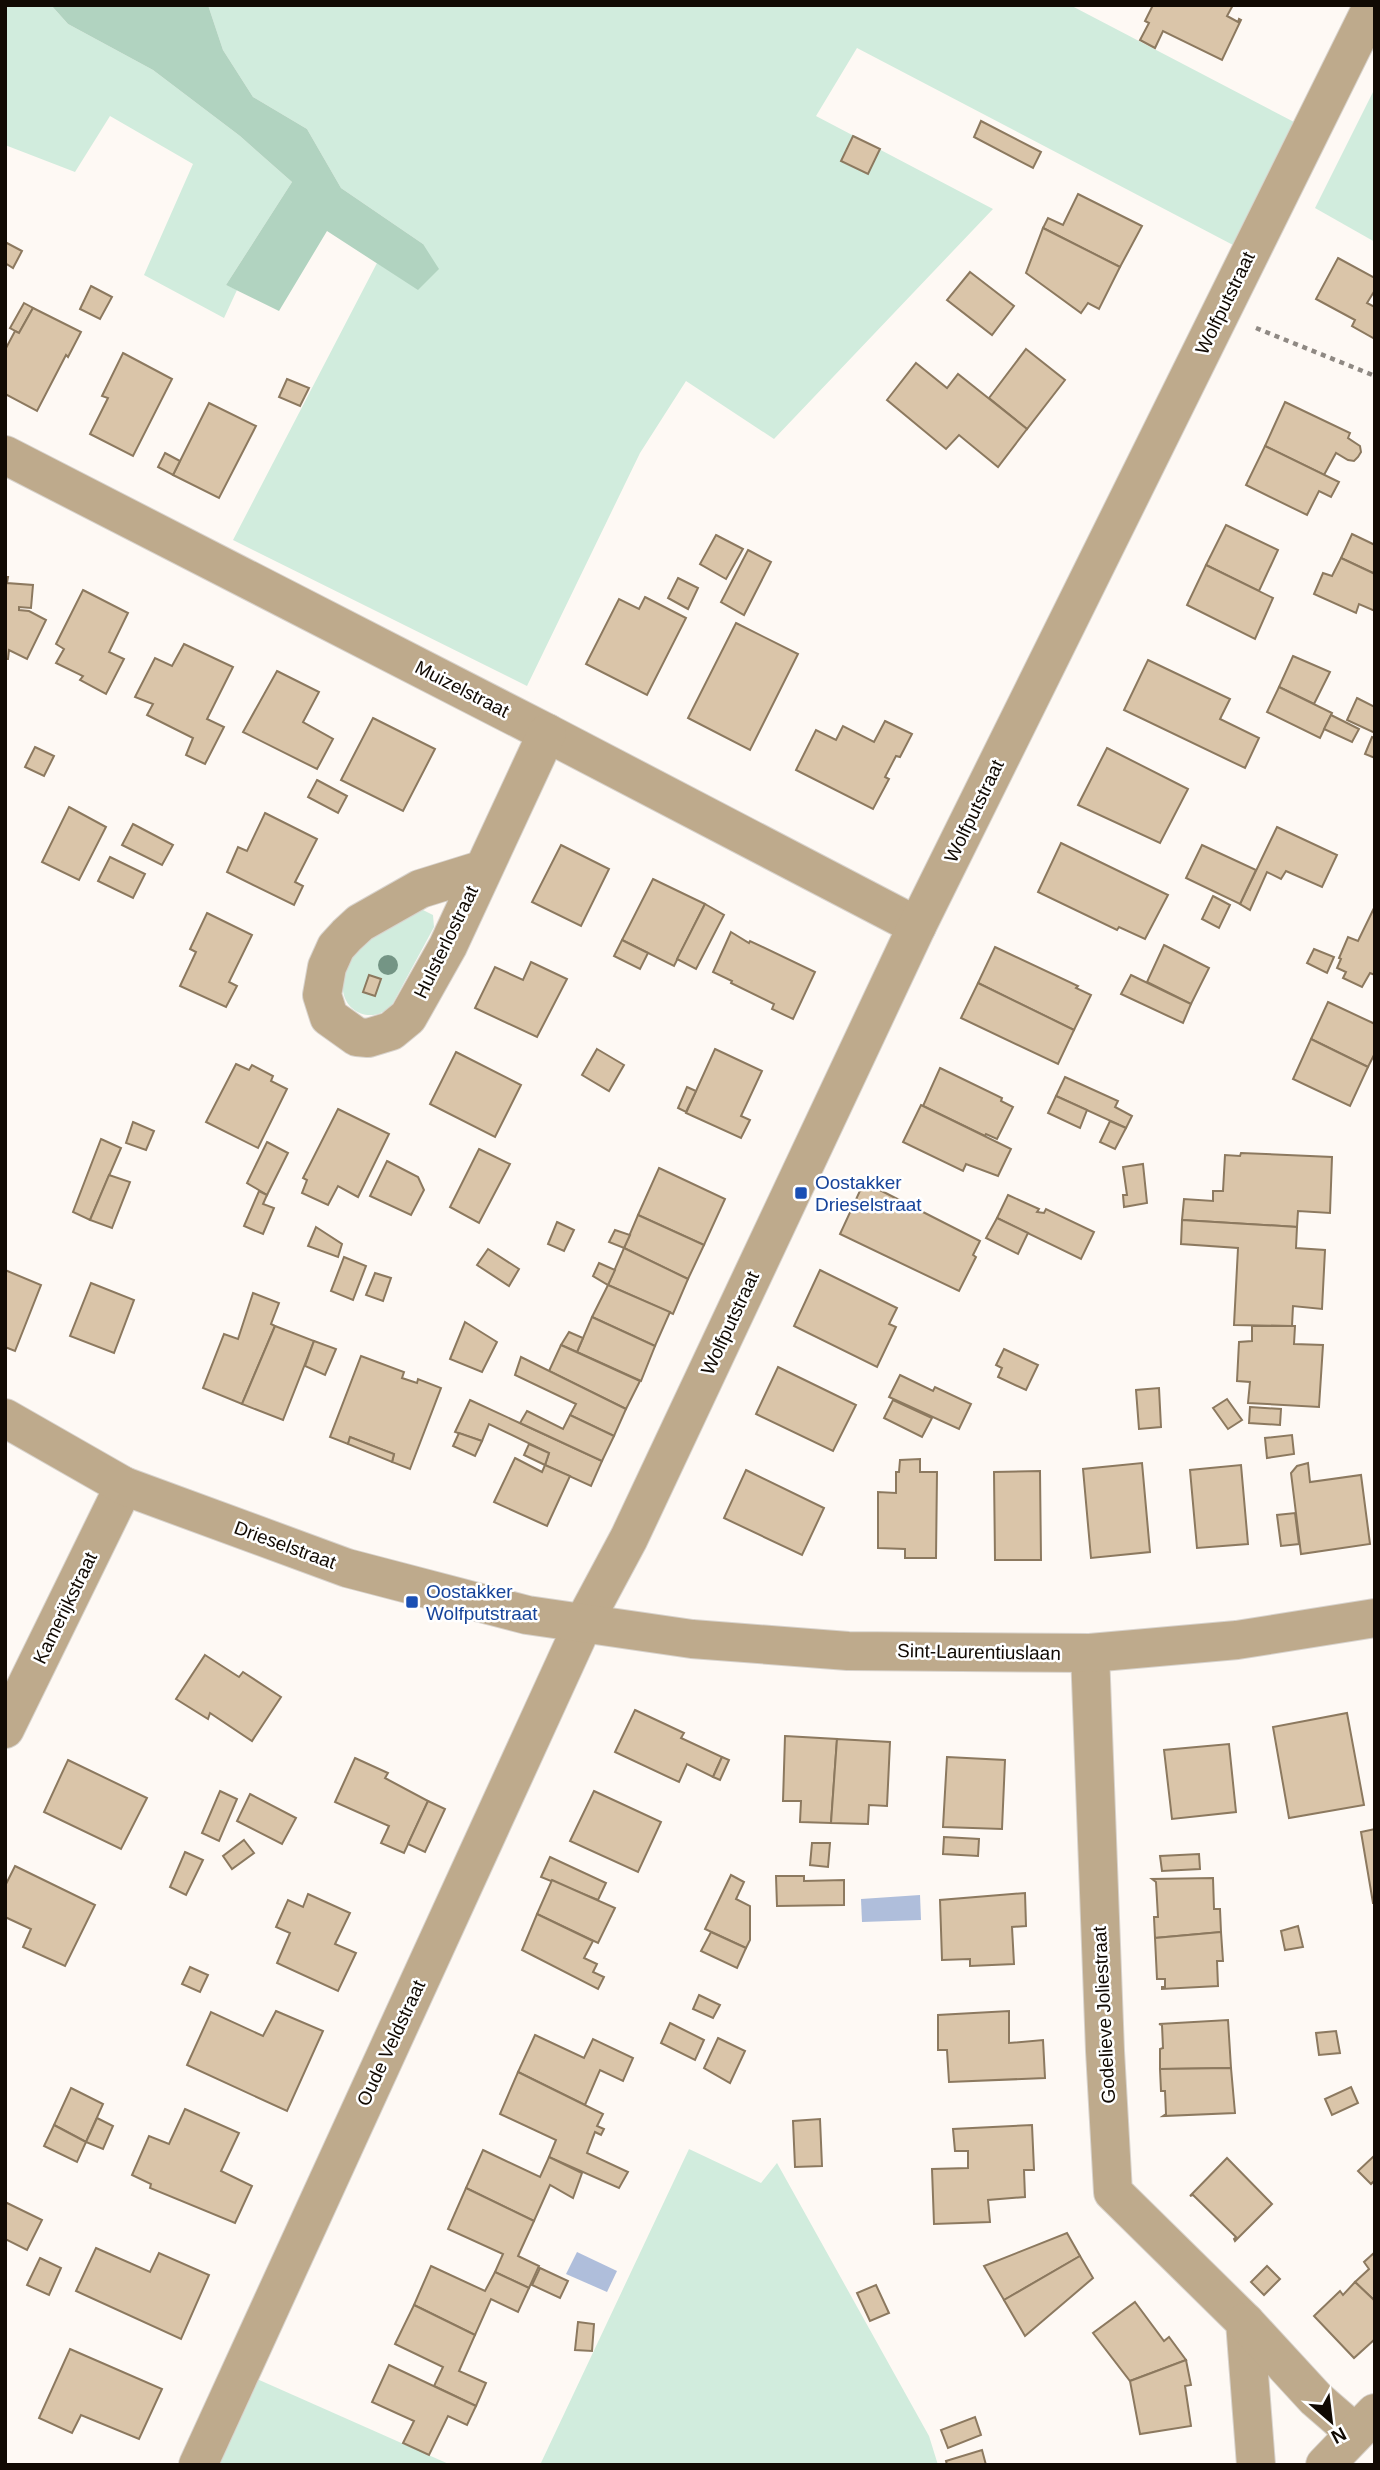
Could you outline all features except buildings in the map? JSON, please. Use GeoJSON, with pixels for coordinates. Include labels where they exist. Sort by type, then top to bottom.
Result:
{"type":"FeatureCollection","features":[{"type":"Feature","properties":{"kind":"street","name":"Wolfputstraat"},"geometry":{"type":"LineString","coordinates":[[584,1622],[629,1538],[917,926],[1373,5]]}},
{"type":"Feature","properties":{"kind":"street","name":"Muizelstraat"},"geometry":{"type":"LineString","coordinates":[[5,456],[917,926]]}},
{"type":"Feature","properties":{"kind":"street","name":"Hulsterlostraat"},"geometry":{"type":"LineString","coordinates":[[481,870],[420,888],[360,923],[347,935],[336,947],[327,967],[322,995],[329,1017],[357,1037],[368,1038],[391,1031],[408,1017],[448,946],[481,870],[547,733]]}},
{"type":"Feature","properties":{"kind":"street","name":"Drieselstraat"},"geometry":{"type":"LineString","coordinates":[[5,1418],[124,1486],[347,1568],[527,1615],[584,1622]]}},
{"type":"Feature","properties":{"kind":"street","name":"Kamerijkstraat"},"geometry":{"type":"LineString","coordinates":[[5,1729],[124,1486]]}},
{"type":"Feature","properties":{"kind":"street","name":"Sint-Laurentiuslaan"},"geometry":{"type":"LineString","coordinates":[[584,1622],[692,1639],[848,1651],[1090,1653],[1237,1640],[1375,1618]]}},
{"type":"Feature","properties":{"kind":"street","name":"Oude Veldstraat"},"geometry":{"type":"LineString","coordinates":[[198,2465],[584,1622]]}},
{"type":"Feature","properties":{"kind":"street","name":"Godelieve Joliestraat"},"geometry":{"type":"LineString","coordinates":[[1090,1653],[1113,2192],[1245,2322],[1316,2399],[1365,2423],[1325,2465]]}},
{"type":"Feature","properties":{"kind":"street"},"geometry":{"type":"LineString","coordinates":[[1245,2322],[1256,2465]]}},
{"type":"Feature","properties":{"kind":"path"},"geometry":{"type":"LineString","coordinates":[[1220,313],[1375,376]]}},
{"type":"Feature","properties":{"kind":"green space"},"geometry":{"type":"Polygon","coordinates":[[[5,5],[51,5],[68,24],[153,70],[240,136],[292,182],[226,285],[237,290],[224,318],[144,275],[193,164],[110,116],[75,172],[5,145],[5,5]]]}},
{"type":"Feature","properties":{"kind":"green space"},"geometry":{"type":"Polygon","coordinates":[[[51,5],[208,5],[223,50],[253,97],[307,129],[341,188],[423,244],[439,269],[418,290],[327,231],[279,311],[226,285],[292,182],[240,136],[153,70],[68,24],[51,5]]]}},
{"type":"Feature","properties":{"kind":"green space"},"geometry":{"type":"Polygon","coordinates":[[[208,5],[1070,5],[1294,122],[1233,245],[857,48],[816,116],[993,209],[774,439],[686,381],[640,453],[527,686],[233,540],[377,263],[418,289],[423,244],[341,188],[307,129],[253,97],[223,50],[208,5]]]}},
{"type":"Feature","properties":{"kind":"green space"},"geometry":{"type":"Polygon","coordinates":[[[1375,88],[1375,242],[1315,208],[1375,88]]]}},
{"type":"Feature","properties":{"kind":"green space"},"geometry":{"type":"Polygon","coordinates":[[[419,908],[433,915],[434,927],[392,1005],[378,1014],[356,1011],[346,1000],[343,986],[358,944],[371,932],[419,908]]]}},
{"type":"Feature","properties":{"kind":"green space"},"geometry":{"type":"Polygon","coordinates":[[[689,2149],[761,2183],[777,2163],[929,2436],[938,2465],[540,2465],[689,2149]]]}},
{"type":"Feature","properties":{"kind":"green space"},"geometry":{"type":"Polygon","coordinates":[[[257,2379],[451,2465],[219,2465],[257,2379]]]}},
{"type":"Feature","properties":{"kind":"water"},"geometry":{"type":"Polygon","coordinates":[[[920,1895],[921,1920],[862,1922],[861,1899],[920,1895]]]}},
{"type":"Feature","properties":{"kind":"water"},"geometry":{"type":"Polygon","coordinates":[[[577,2252],[617,2271],[607,2292],[566,2274],[577,2252]]]}},
{"type":"Feature","properties":{"kind":"place","name":"Oostakker Drieselstraat"},"geometry":{"type":"Point","coordinates":[801,1193]}},
{"type":"Feature","properties":{"kind":"place","name":"Oostakker Wolfputstraat"},"geometry":{"type":"Point","coordinates":[412,1602]}}]}
